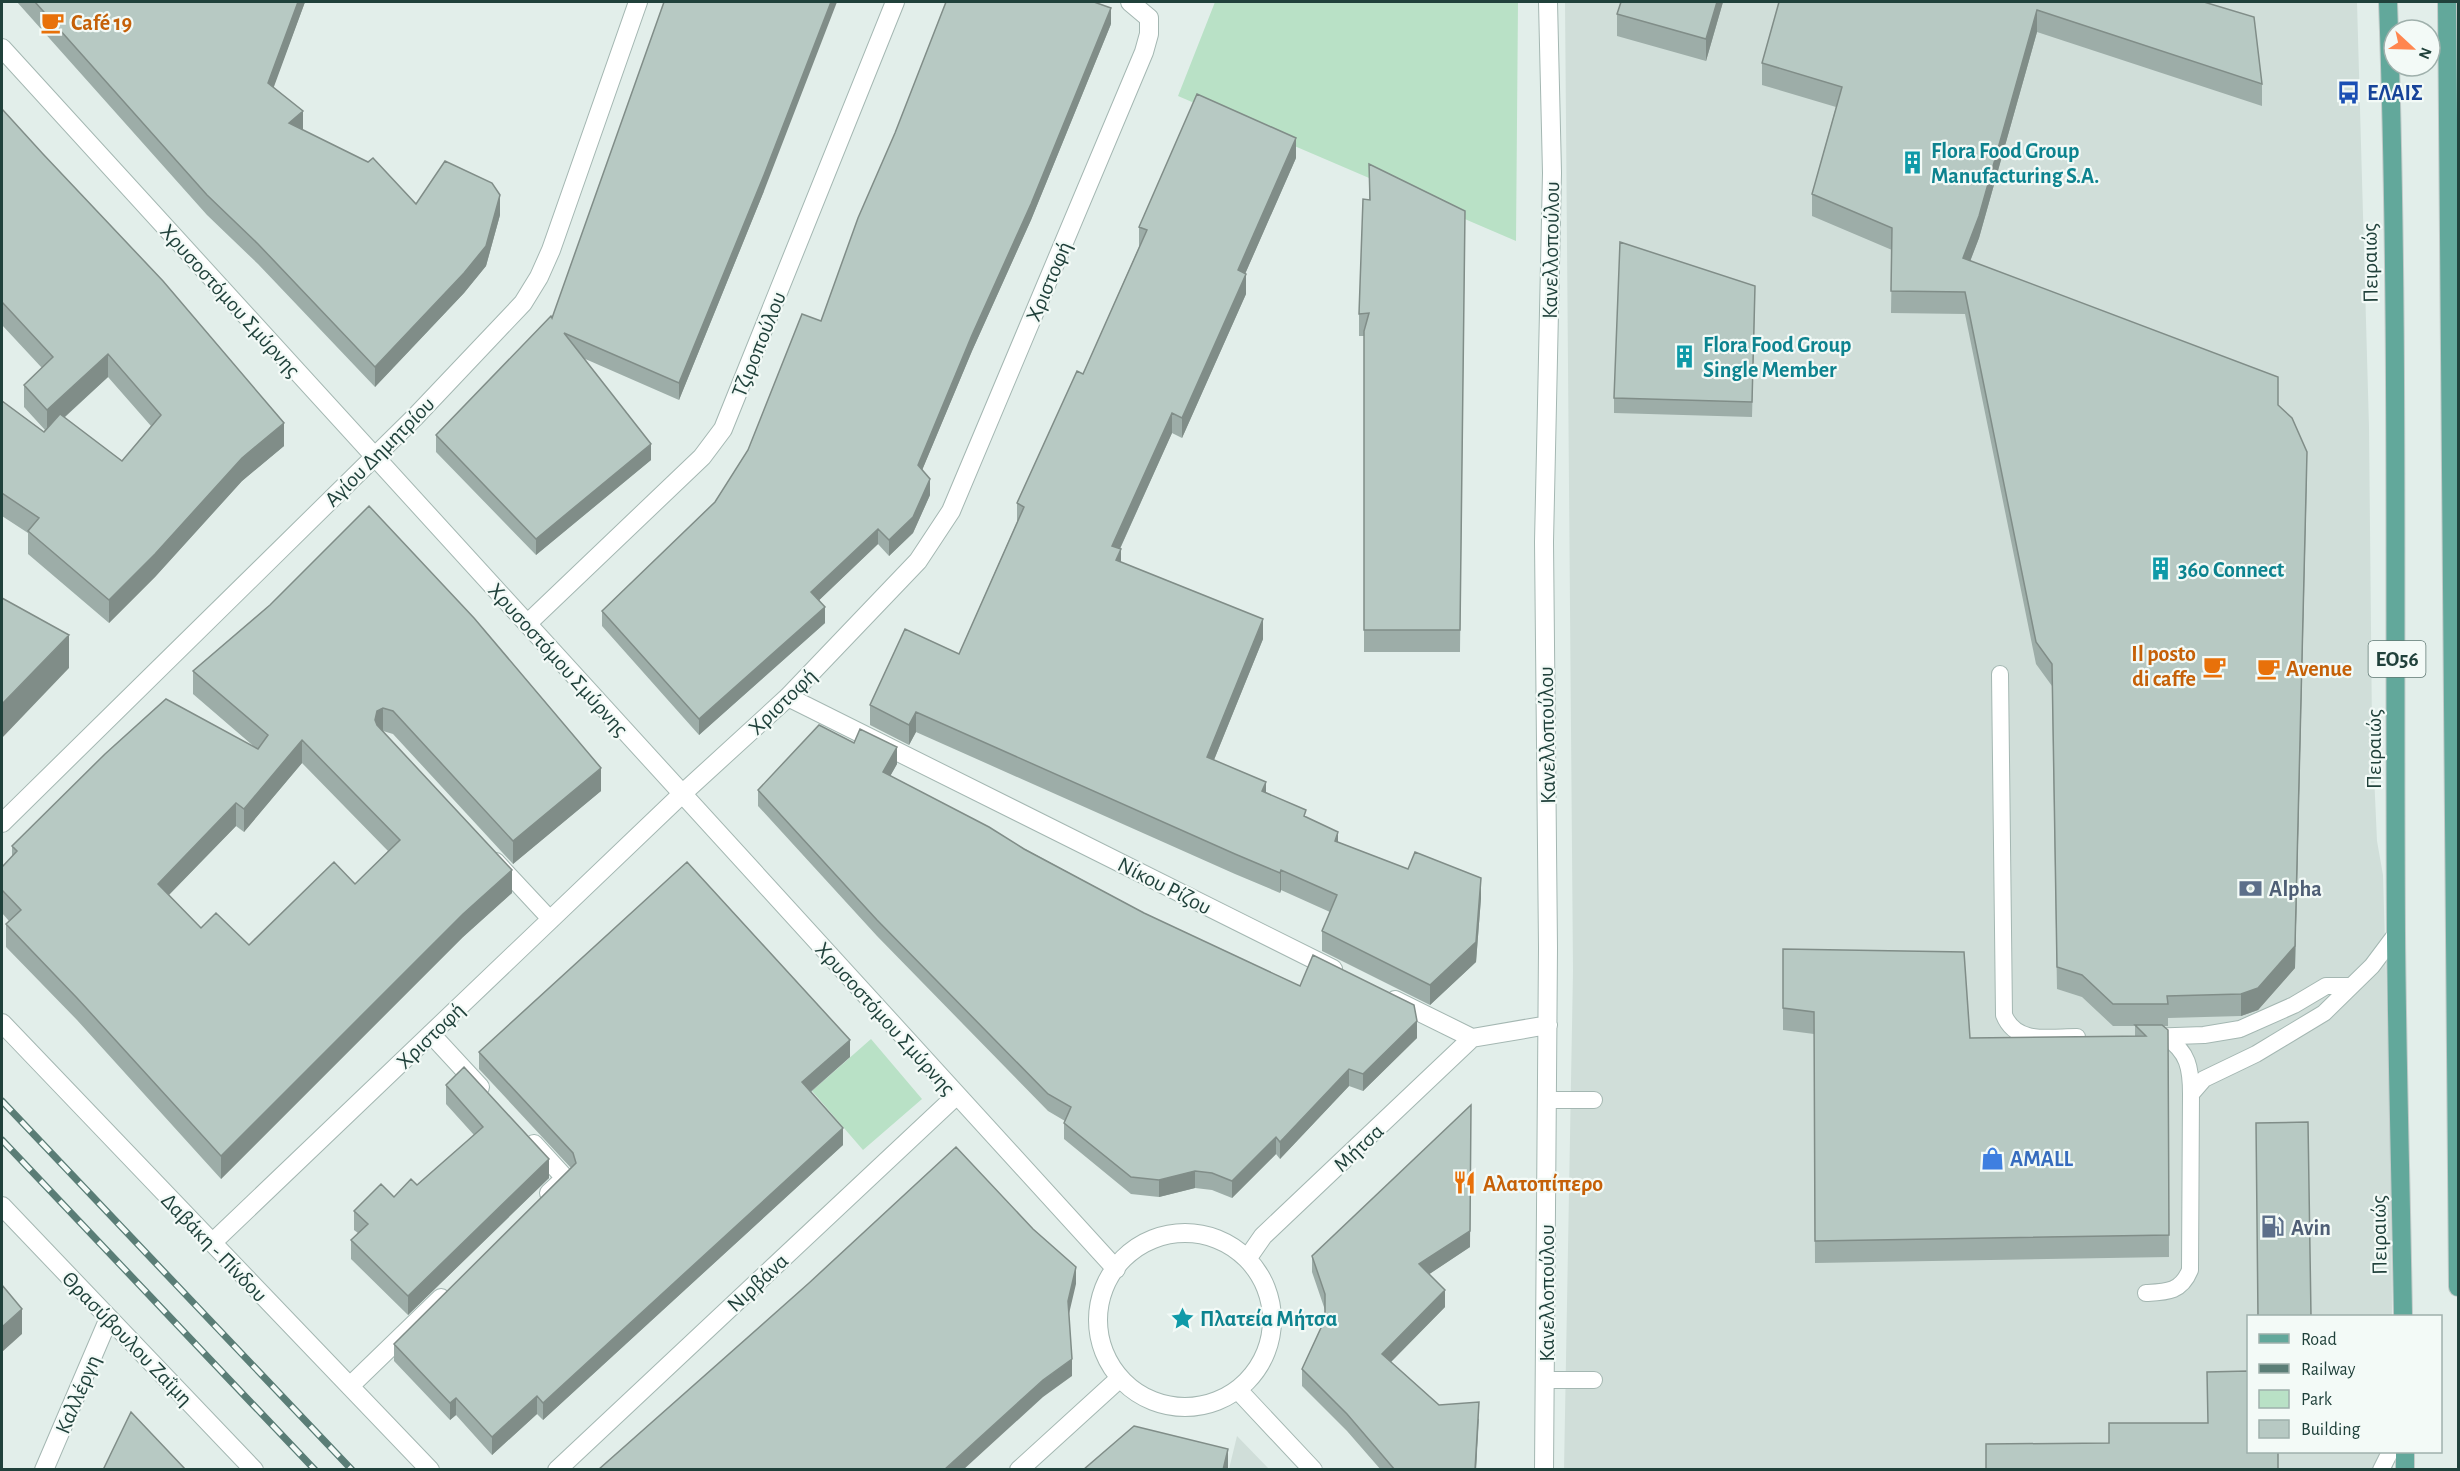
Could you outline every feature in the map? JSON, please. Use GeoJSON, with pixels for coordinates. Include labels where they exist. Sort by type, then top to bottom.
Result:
{"type":"FeatureCollection","features":[{"type":"Feature","properties":{"kind":"main road","name":"Πειραιώς"},"geometry":{"type":"LineString","coordinates":[[2388,2],[2392,108],[2397,665],[2396,933],[2403,1315]]}},
{"type":"Feature","properties":{"kind":"main road","name":"ΕΟ56"},"geometry":{"type":"LineString","coordinates":[[2447,2],[2454,119],[2458,1287]]}},
{"type":"Feature","properties":{"kind":"main road"},"geometry":{"type":"LineString","coordinates":[[2405,1453],[2405,1470]]}},
{"type":"Feature","properties":{"kind":"street","name":"Αγίου Δημητρίου"},"geometry":{"type":"LineString","coordinates":[[2,823],[415,417],[516,311],[539,277],[638,2]]}},
{"type":"Feature","properties":{"kind":"street","name":"Τζιροπούλου"},"geometry":{"type":"LineString","coordinates":[[527,624],[702,457],[723,429],[895,2]]}},
{"type":"Feature","properties":{"kind":"street","name":"Χριστοφή"},"geometry":{"type":"LineString","coordinates":[[212,1244],[682,794],[788,697],[918,561],[951,511],[1144,52],[1149,34],[1149,18],[1131,2]]}},
{"type":"Feature","properties":{"kind":"street","name":"Κανελλοπούλου"},"geometry":{"type":"LineString","coordinates":[[1544,1470],[1548,1025],[1544,542],[1552,173],[1548,2]]}},
{"type":"Feature","properties":{"kind":"street","name":"Χρυσοστόμου Σμύρνης"},"geometry":{"type":"LineString","coordinates":[[2,48],[1116,1269]]}},
{"type":"Feature","properties":{"kind":"street","name":"Νίκου Ρίζου"},"geometry":{"type":"LineString","coordinates":[[788,697],[1344,974]]}},
{"type":"Feature","properties":{"kind":"street"},"geometry":{"type":"LineString","coordinates":[[1376,990],[1472,1038],[1548,1025]]}},
{"type":"Feature","properties":{"kind":"street","name":"Δαβάκη - Πίνδου"},"geometry":{"type":"LineString","coordinates":[[2,1023],[430,1470]]}},
{"type":"Feature","properties":{"kind":"street"},"geometry":{"type":"LineString","coordinates":[[431,1034],[494,1102]]}},
{"type":"Feature","properties":{"kind":"street","name":"Μήτσα"},"geometry":{"type":"LineString","coordinates":[[1247,1259],[1263,1236],[1472,1038]]}},
{"type":"Feature","properties":{"kind":"street","name":"Νιρβάνα"},"geometry":{"type":"LineString","coordinates":[[557,1470],[957,1095]]}},
{"type":"Feature","properties":{"kind":"street"},"geometry":{"type":"LineString","coordinates":[[518,1127],[565,1178],[540,1202]]}},
{"type":"Feature","properties":{"kind":"street","name":"Θρασύβουλου Ζαΐμη"},"geometry":{"type":"LineString","coordinates":[[2,1206],[254,1470]]}},
{"type":"Feature","properties":{"kind":"street"},"geometry":{"type":"LineString","coordinates":[[1184,1233],[1218,1240],[1247,1259],[1260,1275],[1268,1295],[1272,1326],[1264,1357],[1253,1375],[1238,1390],[1217,1402],[1182,1407],[1148,1399],[1120,1378],[1106,1355],[1099,1320],[1103,1293],[1116,1269],[1141,1246],[1162,1237],[1184,1233]]}},
{"type":"Feature","properties":{"kind":"street"},"geometry":{"type":"LineString","coordinates":[[350,1386],[457,1282]]}},
{"type":"Feature","properties":{"kind":"street","name":"Καλλέργη"},"geometry":{"type":"LineString","coordinates":[[44,1470],[109,1318]]}},
{"type":"Feature","properties":{"kind":"street"},"geometry":{"type":"LineString","coordinates":[[1019,1470],[1120,1378]]}},
{"type":"Feature","properties":{"kind":"street"},"geometry":{"type":"LineString","coordinates":[[1238,1390],[1313,1470]]}},
{"type":"Feature","properties":{"kind":"lane"},"geometry":{"type":"LineString","coordinates":[[2000,674],[2004,1016],[2013,1031],[2028,1037],[2097,1037]]}},
{"type":"Feature","properties":{"kind":"lane"},"geometry":{"type":"LineString","coordinates":[[488,852],[551,920]]}},
{"type":"Feature","properties":{"kind":"lane"},"geometry":{"type":"LineString","coordinates":[[2191,1094],[2204,1079],[2256,1054],[2324,1013],[2372,966],[2396,933]]}},
{"type":"Feature","properties":{"kind":"lane"},"geometry":{"type":"LineString","coordinates":[[2132,1037],[2204,1035],[2240,1029],[2294,1005],[2326,986],[2351,986]]}},
{"type":"Feature","properties":{"kind":"lane"},"geometry":{"type":"LineString","coordinates":[[2146,1293],[2175,1290],[2190,1270],[2191,1094],[2187,1059],[2179,1046],[2166,1037]]}},
{"type":"Feature","properties":{"kind":"lane"},"geometry":{"type":"LineString","coordinates":[[1547,1100],[1594,1100]]}},
{"type":"Feature","properties":{"kind":"lane"},"geometry":{"type":"LineString","coordinates":[[1545,1380],[1594,1380]]}},
{"type":"Feature","properties":{"kind":"lane"},"geometry":{"type":"LineString","coordinates":[[2382,1470],[2390,1453]]}},
{"type":"Feature","properties":{"kind":"shaded area"},"geometry":{"type":"Polygon","coordinates":[[[1565,2],[2357,2],[2369,427],[2372,729],[2377,841],[2383,875],[2391,1145],[2392,1315],[2247,1315],[2247,1453],[2393,1453],[2393,1469],[1564,1470],[1573,971],[1565,2]]]}},
{"type":"Feature","properties":{"kind":"shaded area"},"geometry":{"type":"Polygon","coordinates":[[[1237,1436],[1269,1469],[1229,1469],[1237,1436]]]}},
{"type":"Feature","properties":{"kind":"green space"},"geometry":{"type":"Polygon","coordinates":[[[1215,2],[1518,2],[1516,241],[1178,96],[1215,2]]]}},
{"type":"Feature","properties":{"kind":"green space"},"geometry":{"type":"Polygon","coordinates":[[[871,1039],[922,1099],[863,1150],[812,1091],[871,1039]]]}},
{"type":"Feature","properties":{"kind":"building"},"geometry":{"type":"Polygon","coordinates":[[[35,2],[298,2],[268,83],[303,111],[289,123],[368,162],[373,158],[416,204],[445,161],[492,183],[500,195],[486,246],[464,273],[375,367],[258,244],[207,195],[35,2]]]}},
{"type":"Feature","properties":{"kind":"building"},"geometry":{"type":"Polygon","coordinates":[[[664,2],[831,2],[764,175],[679,383],[564,333],[651,444],[536,539],[436,435],[551,316],[552,318],[664,2]]]}},
{"type":"Feature","properties":{"kind":"building"},"geometry":{"type":"Polygon","coordinates":[[[946,2],[1094,2],[1111,8],[1031,204],[972,335],[918,465],[930,479],[913,517],[889,540],[878,529],[811,592],[825,607],[699,719],[602,611],[715,502],[748,450],[802,314],[821,321],[858,218],[895,133],[946,2]]]}},
{"type":"Feature","properties":{"kind":"building"},"geometry":{"type":"Polygon","coordinates":[[[1621,2],[1717,2],[1706,39],[1617,14],[1621,2]]]}},
{"type":"Feature","properties":{"kind":"building","name":"360 Connect"},"geometry":{"type":"Polygon","coordinates":[[[1779,2],[2204,2],[2254,17],[2262,84],[2037,10],[1979,216],[1963,258],[2278,377],[2278,405],[2292,418],[2307,452],[2295,946],[2258,988],[2241,994],[2167,996],[2168,1004],[2113,1004],[2082,975],[2057,967],[2052,664],[2036,642],[1965,292],[1891,291],[1892,228],[1812,194],[1842,87],[1762,63],[1779,2]]]}},
{"type":"Feature","properties":{"kind":"building"},"geometry":{"type":"Polygon","coordinates":[[[1197,94],[1296,138],[1238,270],[1246,274],[1182,418],[1172,413],[1112,546],[1121,549],[1116,560],[1263,619],[1207,757],[1266,782],[1262,791],[1306,810],[1304,816],[1338,832],[1335,841],[1408,869],[1415,852],[1481,878],[1476,942],[1430,985],[1322,931],[1337,895],[1281,870],[1280,873],[1235,854],[916,712],[909,725],[870,705],[905,629],[959,654],[1024,507],[1017,503],[1077,371],[1083,374],[1147,230],[1139,227],[1197,94]]]}},
{"type":"Feature","properties":{"kind":"building"},"geometry":{"type":"Polygon","coordinates":[[[2,109],[163,281],[284,423],[242,458],[155,554],[109,600],[28,531],[39,518],[2,493],[2,401],[44,432],[60,414],[122,461],[161,415],[108,354],[47,410],[24,385],[53,357],[2,302],[2,109]]]}},
{"type":"Feature","properties":{"kind":"building"},"geometry":{"type":"Polygon","coordinates":[[[1369,164],[1465,211],[1460,630],[1364,630],[1364,331],[1369,313],[1359,314],[1363,199],[1370,200],[1369,164]]]}},
{"type":"Feature","properties":{"kind":"building","name":"Flora Food Group Single Member"},"geometry":{"type":"Polygon","coordinates":[[[1620,242],[1755,286],[1752,402],[1614,398],[1620,242]]]}},
{"type":"Feature","properties":{"kind":"building"},"geometry":{"type":"Polygon","coordinates":[[[369,506],[474,618],[601,768],[513,841],[393,711],[383,708],[377,711],[375,720],[377,725],[512,870],[463,914],[221,1156],[6,924],[21,910],[2,890],[2,867],[17,851],[12,846],[105,754],[166,699],[258,749],[268,735],[193,671],[270,605],[369,506]],[[302,740],[244,809],[236,803],[158,884],[201,928],[216,913],[249,945],[334,862],[355,884],[400,840],[302,740]]]}},
{"type":"Feature","properties":{"kind":"building"},"geometry":{"type":"Polygon","coordinates":[[[2,598],[69,635],[2,704],[2,598]]]}},
{"type":"Feature","properties":{"kind":"building"},"geometry":{"type":"Polygon","coordinates":[[[819,725],[854,743],[860,729],[897,747],[883,772],[989,827],[1024,849],[1144,913],[1300,986],[1313,955],[1414,1005],[1417,1021],[1363,1074],[1349,1069],[1280,1142],[1276,1137],[1232,1181],[1212,1173],[1195,1171],[1159,1180],[1131,1177],[1064,1123],[1071,1107],[1048,1094],[877,920],[758,790],[819,725]]]}},
{"type":"Feature","properties":{"kind":"building"},"geometry":{"type":"Polygon","coordinates":[[[687,862],[850,1040],[802,1082],[843,1128],[543,1403],[537,1396],[492,1437],[456,1398],[450,1403],[394,1344],[576,1163],[573,1153],[479,1052],[687,862]]]}},
{"type":"Feature","properties":{"kind":"building","name":"AMALL"},"geometry":{"type":"Polygon","coordinates":[[[1783,949],[1964,952],[1970,1038],[2146,1036],[2135,1025],[2162,1025],[2168,1030],[2169,1235],[1815,1241],[1814,1012],[1783,1008],[1783,949]]]}},
{"type":"Feature","properties":{"kind":"building"},"geometry":{"type":"Polygon","coordinates":[[[464,1067],[549,1159],[408,1296],[351,1240],[368,1224],[354,1211],[381,1184],[394,1197],[411,1179],[417,1185],[483,1127],[446,1085],[464,1067]]]}},
{"type":"Feature","properties":{"kind":"building"},"geometry":{"type":"Polygon","coordinates":[[[1471,1105],[1470,1231],[1419,1264],[1445,1290],[1382,1354],[1439,1405],[1479,1402],[1475,1470],[1395,1470],[1347,1414],[1302,1369],[1325,1319],[1325,1294],[1312,1256],[1471,1105]]]}},
{"type":"Feature","properties":{"kind":"building"},"geometry":{"type":"Polygon","coordinates":[[[2308,1122],[2311,1315],[2258,1315],[2256,1123],[2308,1122]]]}},
{"type":"Feature","properties":{"kind":"building"},"geometry":{"type":"Polygon","coordinates":[[[956,1147],[1033,1229],[1076,1267],[1068,1301],[1072,1359],[1043,1380],[944,1470],[598,1470],[809,1283],[956,1147]]]}},
{"type":"Feature","properties":{"kind":"building"},"geometry":{"type":"Polygon","coordinates":[[[2,1285],[22,1309],[2,1327],[2,1285]]]}},
{"type":"Feature","properties":{"kind":"building"},"geometry":{"type":"Polygon","coordinates":[[[2247,1371],[2247,1453],[2278,1453],[2278,1470],[1986,1470],[1986,1444],[2109,1443],[2109,1423],[2208,1423],[2207,1372],[2247,1371]]]}},
{"type":"Feature","properties":{"kind":"building"},"geometry":{"type":"Polygon","coordinates":[[[131,1412],[186,1470],[103,1470],[131,1412]]]}},
{"type":"Feature","properties":{"kind":"building"},"geometry":{"type":"Polygon","coordinates":[[[1134,1426],[1228,1449],[1223,1470],[1083,1470],[1134,1426]]]}},
{"type":"Feature","properties":{"kind":"railway"},"geometry":{"type":"LineString","coordinates":[[2,1101],[352,1470]]}},
{"type":"Feature","properties":{"kind":"railway"},"geometry":{"type":"LineString","coordinates":[[2,1140],[315,1470]]}},
{"type":"Feature","properties":{"kind":"place","name":"Café 19"},"geometry":{"type":"Point","coordinates":[53,22]}},
{"type":"Feature","properties":{"kind":"place","name":"ΕΛΑΙΣ"},"geometry":{"type":"Point","coordinates":[2349,92]}},
{"type":"Feature","properties":{"kind":"place","name":"Flora Food Group Manufacturing S.A."},"geometry":{"type":"Point","coordinates":[1913,163]}},
{"type":"Feature","properties":{"kind":"place","name":"Flora Food Group Single Member"},"geometry":{"type":"Point","coordinates":[1685,357]}},
{"type":"Feature","properties":{"kind":"place","name":"360 Connect"},"geometry":{"type":"Point","coordinates":[2160,569]}},
{"type":"Feature","properties":{"kind":"place","name":"Il posto di caffe"},"geometry":{"type":"Point","coordinates":[2214,666]}},
{"type":"Feature","properties":{"kind":"place","name":"Avenue"},"geometry":{"type":"Point","coordinates":[2268,668]}},
{"type":"Feature","properties":{"kind":"place","name":"Alpha"},"geometry":{"type":"Point","coordinates":[2251,888]}},
{"type":"Feature","properties":{"kind":"place","name":"AMALL"},"geometry":{"type":"Point","coordinates":[1992,1158]}},
{"type":"Feature","properties":{"kind":"place","name":"Αλατοπίπερο"},"geometry":{"type":"Point","coordinates":[1465,1183]}},
{"type":"Feature","properties":{"kind":"place","name":"Avin"},"geometry":{"type":"Point","coordinates":[2273,1227]}},
{"type":"Feature","properties":{"kind":"place","name":"Πλατεία Μήτσα"},"geometry":{"type":"Point","coordinates":[1182,1318]}}]}
